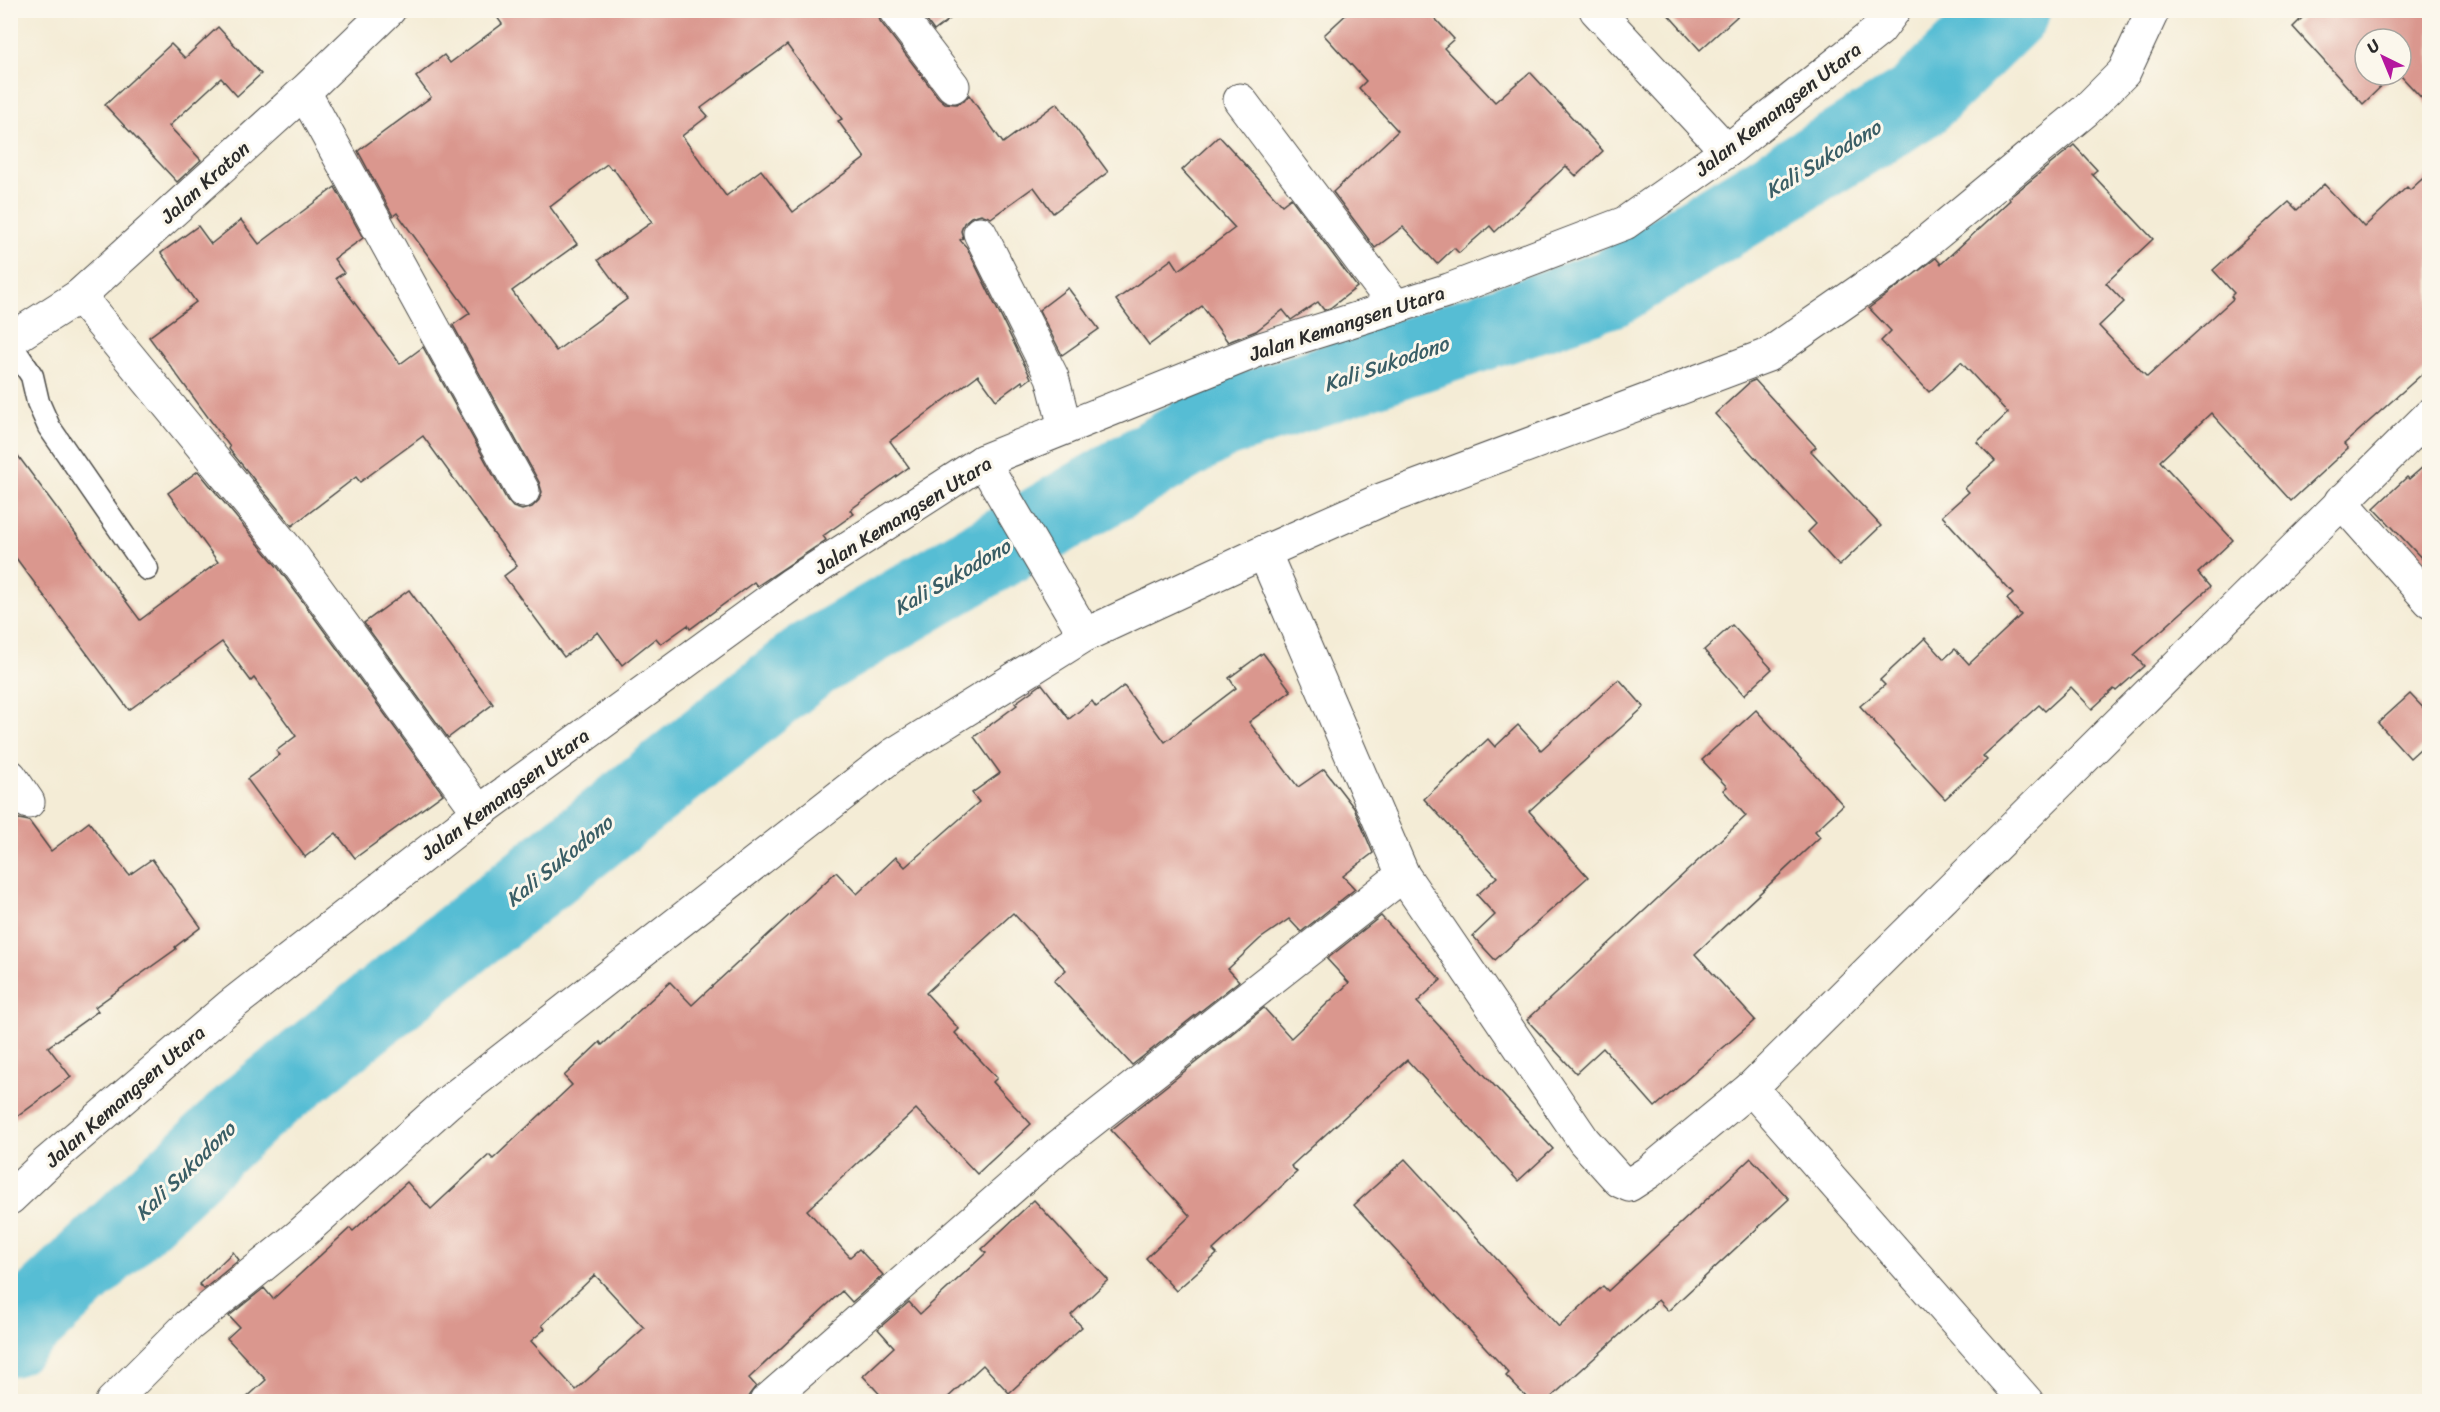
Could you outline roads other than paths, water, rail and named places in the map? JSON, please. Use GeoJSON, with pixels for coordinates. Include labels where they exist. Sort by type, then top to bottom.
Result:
{"type":"FeatureCollection","features":[{"type":"Feature","properties":{"kind":"street","name":"Jalan Kraton"},"geometry":{"type":"LineString","coordinates":[[10,341],[79,296],[304,92],[389,10]]}},
{"type":"Feature","properties":{"kind":"street"},"geometry":{"type":"LineString","coordinates":[[896,10],[952,86]]}},
{"type":"Feature","properties":{"kind":"street"},"geometry":{"type":"LineString","coordinates":[[1596,10],[1727,151]]}},
{"type":"Feature","properties":{"kind":"street","name":"Jalan Kemangsen Utara"},"geometry":{"type":"LineString","coordinates":[[10,1198],[48,1162],[230,1006],[479,812],[792,584],[983,461],[1261,349],[1449,290],[1625,224],[1727,151],[1879,30],[1894,10]]}},
{"type":"Feature","properties":{"kind":"street"},"geometry":{"type":"LineString","coordinates":[[112,1401],[189,1325],[300,1235],[447,1103],[893,755],[1086,635],[1264,552],[1381,500],[1768,355],[1902,262],[2085,111],[2124,72],[2153,10]]}},
{"type":"Feature","properties":{"kind":"street"},"geometry":{"type":"LineString","coordinates":[[304,92],[523,491]]}},
{"type":"Feature","properties":{"kind":"street"},"geometry":{"type":"LineString","coordinates":[[1240,100],[1396,307]]}},
{"type":"Feature","properties":{"kind":"street"},"geometry":{"type":"LineString","coordinates":[[980,233],[1052,377],[1065,427]]}},
{"type":"Feature","properties":{"kind":"street"},"geometry":{"type":"LineString","coordinates":[[79,296],[294,558],[479,812]]}},
{"type":"Feature","properties":{"kind":"street"},"geometry":{"type":"LineString","coordinates":[[1264,552],[1403,874],[1584,1141],[1625,1185],[1634,1183],[1649,1172],[1751,1088],[2430,415]]}},
{"type":"Feature","properties":{"kind":"street"},"geometry":{"type":"LineString","coordinates":[[983,461],[1086,635]]}},
{"type":"Feature","properties":{"kind":"street"},"geometry":{"type":"LineString","coordinates":[[2341,501],[2430,601]]}},
{"type":"Feature","properties":{"kind":"street"},"geometry":{"type":"LineString","coordinates":[[766,1401],[1057,1148],[1403,874]]}},
{"type":"Feature","properties":{"kind":"street"},"geometry":{"type":"LineString","coordinates":[[1751,1088],[2026,1401]]}},
{"type":"Feature","properties":{"kind":"lane"},"geometry":{"type":"LineString","coordinates":[[10,341],[32,376],[38,402],[49,427],[147,569]]}},
{"type":"Feature","properties":{"kind":"waterway","name":"Kali Sukodono"},"geometry":{"type":"LineString","coordinates":[[10,1338],[252,1108],[809,661],[1218,421],[1612,288],[1918,101],[2011,10]]}}]}
